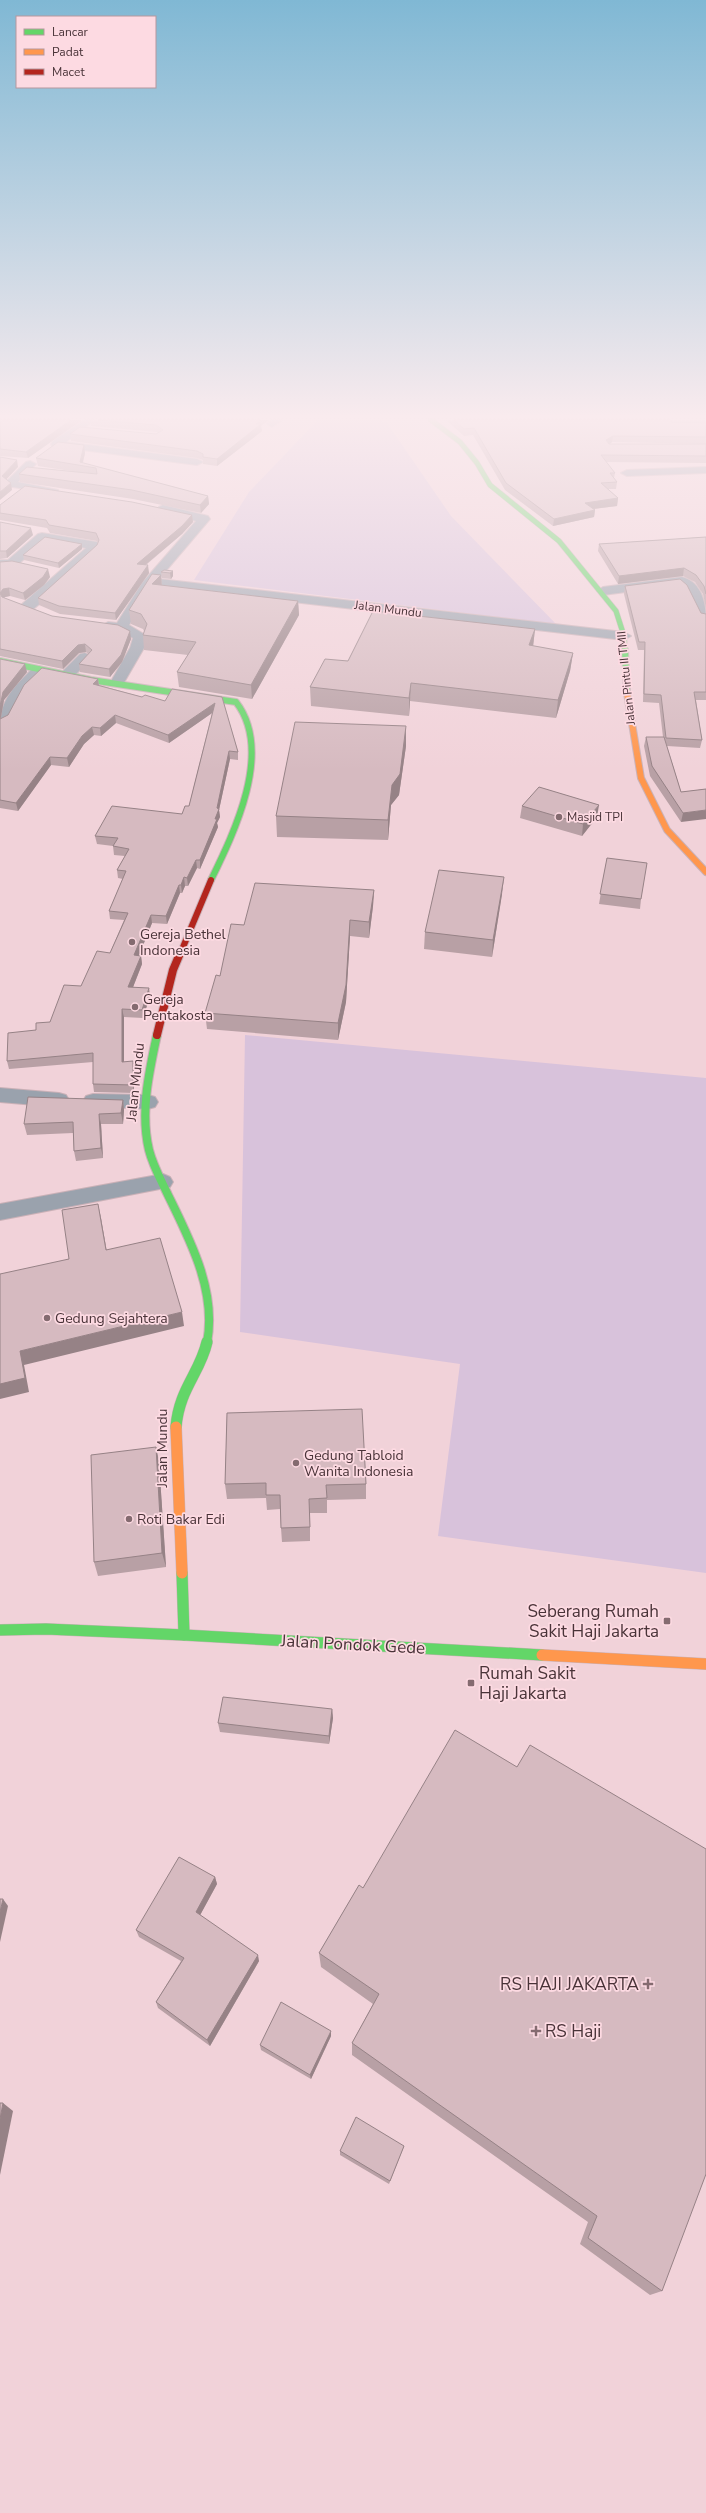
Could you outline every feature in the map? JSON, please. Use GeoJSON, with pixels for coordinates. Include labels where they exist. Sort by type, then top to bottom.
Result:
{"type":"FeatureCollection","features":[{"type":"Feature","properties":{"kind":"street"},"geometry":{"type":"LineString","coordinates":[[6,563],[34,537]]}},
{"type":"Feature","properties":{"kind":"street"},"geometry":{"type":"LineString","coordinates":[[39,613],[21,605],[50,588],[53,582],[94,547],[89,544],[55,537]]}},
{"type":"Feature","properties":{"kind":"street"},"geometry":{"type":"LineString","coordinates":[[122,627],[124,620],[151,582],[189,537]]}},
{"type":"Feature","properties":{"kind":"street","name":"Jalan Pintu II TMII"},"geometry":{"type":"LineString","coordinates":[[554,537],[602,591],[616,610],[624,636],[627,700],[641,778],[667,830],[706,872]]}},
{"type":"Feature","properties":{"kind":"street"},"geometry":{"type":"LineString","coordinates":[[6,563],[27,566]]}},
{"type":"Feature","properties":{"kind":"street"},"geometry":{"type":"LineString","coordinates":[[47,570],[62,575]]}},
{"type":"Feature","properties":{"kind":"street"},"geometry":{"type":"LineString","coordinates":[[602,591],[675,580],[684,581],[693,590],[706,617]]}},
{"type":"Feature","properties":{"kind":"street","name":"Jalan Mundu"},"geometry":{"type":"LineString","coordinates":[[151,582],[624,636]]}},
{"type":"Feature","properties":{"kind":"street"},"geometry":{"type":"LineString","coordinates":[[693,590],[706,589]]}},
{"type":"Feature","properties":{"kind":"street"},"geometry":{"type":"LineString","coordinates":[[0,661],[39,670],[117,683],[130,663],[140,639],[137,634],[122,627],[93,624]]}},
{"type":"Feature","properties":{"kind":"street"},"geometry":{"type":"LineString","coordinates":[[67,675],[85,657]]}},
{"type":"Feature","properties":{"kind":"street"},"geometry":{"type":"LineString","coordinates":[[0,723],[13,703],[17,691],[39,670]]}},
{"type":"Feature","properties":{"kind":"street","name":"Jalan Mundu"},"geometry":{"type":"LineString","coordinates":[[117,683],[234,700],[238,703],[248,727],[252,747],[252,761],[242,808],[219,866],[193,917],[172,972],[157,1036],[148,1102],[147,1140],[151,1157],[190,1244],[203,1278],[209,1305],[210,1333],[208,1344],[180,1396],[175,1411],[184,1635]]}},
{"type":"Feature","properties":{"kind":"street"},"geometry":{"type":"LineString","coordinates":[[0,688],[17,691]]}},
{"type":"Feature","properties":{"kind":"street"},"geometry":{"type":"LineString","coordinates":[[0,1095],[46,1100],[148,1102]]}},
{"type":"Feature","properties":{"kind":"street"},"geometry":{"type":"LineString","coordinates":[[0,1212],[163,1182]]}},
{"type":"Feature","properties":{"kind":"street","name":"Jalan Pondok Gede"},"geometry":{"type":"LineString","coordinates":[[0,1630],[46,1629],[184,1635],[706,1664]]}},
{"type":"Feature","properties":{"kind":"shaded area"},"geometry":{"type":"Polygon","coordinates":[[[221,537],[472,537],[556,624],[194,580],[221,537]]]}},
{"type":"Feature","properties":{"kind":"shaded area"},"geometry":{"type":"Polygon","coordinates":[[[245,1035],[706,1078],[706,1573],[438,1536],[460,1364],[240,1332],[245,1035]]]}},
{"type":"Feature","properties":{"kind":"building"},"geometry":{"type":"Polygon","coordinates":[[[0,537],[21,537],[6,551],[0,551],[0,537]]]}},
{"type":"Feature","properties":{"kind":"building"},"geometry":{"type":"Polygon","coordinates":[[[45,537],[82,544],[58,563],[23,555],[45,537]]]}},
{"type":"Feature","properties":{"kind":"building"},"geometry":{"type":"Polygon","coordinates":[[[98,537],[169,537],[137,564],[148,565],[115,613],[59,606],[38,598],[97,545],[99,540],[98,537]]]}},
{"type":"Feature","properties":{"kind":"building"},"geometry":{"type":"Polygon","coordinates":[[[706,537],[706,594],[704,586],[696,575],[684,568],[619,576],[599,544],[706,537]]]}},
{"type":"Feature","properties":{"kind":"building"},"geometry":{"type":"Polygon","coordinates":[[[12,561],[48,569],[43,577],[23,593],[9,588],[3,589],[0,593],[0,562],[12,561]]]}},
{"type":"Feature","properties":{"kind":"building"},"geometry":{"type":"Polygon","coordinates":[[[164,570],[173,571],[170,573],[161,572],[164,570]]]}},
{"type":"Feature","properties":{"kind":"building"},"geometry":{"type":"Polygon","coordinates":[[[152,574],[161,575],[152,584],[298,601],[251,685],[177,672],[196,642],[143,635],[147,624],[141,614],[129,610],[152,574]]]}},
{"type":"Feature","properties":{"kind":"building"},"geometry":{"type":"Polygon","coordinates":[[[680,579],[687,585],[701,613],[706,614],[706,692],[694,692],[702,740],[666,738],[661,695],[644,694],[645,642],[639,642],[625,586],[680,579]]]}},
{"type":"Feature","properties":{"kind":"building"},"geometry":{"type":"Polygon","coordinates":[[[0,593],[2,597],[52,616],[118,625],[130,631],[121,655],[109,669],[79,664],[92,650],[85,644],[78,645],[62,661],[0,649],[0,593]]]}},
{"type":"Feature","properties":{"kind":"building"},"geometry":{"type":"Polygon","coordinates":[[[373,611],[535,629],[529,645],[573,653],[558,700],[411,683],[409,698],[310,687],[325,659],[348,661],[373,611]]]}},
{"type":"Feature","properties":{"kind":"building"},"geometry":{"type":"Polygon","coordinates":[[[0,659],[25,664],[3,692],[0,706],[0,659]]]}},
{"type":"Feature","properties":{"kind":"building"},"geometry":{"type":"Polygon","coordinates":[[[42,668],[98,679],[93,684],[142,697],[145,695],[165,701],[172,689],[222,697],[238,752],[229,751],[217,808],[219,809],[215,819],[217,819],[200,860],[196,860],[187,878],[184,877],[181,885],[179,885],[166,916],[151,915],[134,955],[141,956],[128,987],[149,988],[142,1010],[122,1009],[122,1062],[133,1061],[133,1085],[93,1084],[93,1053],[7,1061],[8,1033],[36,1030],[36,1023],[50,1022],[64,985],[81,986],[97,951],[110,953],[128,913],[109,911],[126,871],[117,870],[129,849],[113,846],[118,838],[95,836],[112,806],[182,814],[185,806],[189,806],[215,703],[168,735],[115,715],[100,728],[92,727],[82,736],[67,758],[50,757],[16,803],[0,800],[0,719],[8,715],[24,685],[42,668]]]}},
{"type":"Feature","properties":{"kind":"building"},"geometry":{"type":"Polygon","coordinates":[[[295,722],[406,726],[400,774],[392,785],[388,820],[276,816],[295,722]]]}},
{"type":"Feature","properties":{"kind":"building"},"geometry":{"type":"Polygon","coordinates":[[[646,737],[664,737],[681,792],[706,789],[706,810],[683,813],[652,766],[646,737]]]}},
{"type":"Feature","properties":{"kind":"building"},"geometry":{"type":"Polygon","coordinates":[[[539,787],[599,805],[583,824],[522,806],[539,787]]]}},
{"type":"Feature","properties":{"kind":"building"},"geometry":{"type":"Polygon","coordinates":[[[607,858],[647,863],[641,899],[600,894],[607,858]]]}},
{"type":"Feature","properties":{"kind":"building"},"geometry":{"type":"Polygon","coordinates":[[[439,870],[504,877],[493,940],[425,932],[439,870]]]}},
{"type":"Feature","properties":{"kind":"building"},"geometry":{"type":"Polygon","coordinates":[[[255,883],[374,890],[369,922],[350,920],[346,985],[338,1023],[205,1013],[216,975],[220,976],[231,924],[244,925],[255,883]]]}},
{"type":"Feature","properties":{"kind":"building"},"geometry":{"type":"Polygon","coordinates":[[[28,1097],[123,1100],[121,1113],[99,1114],[101,1148],[74,1151],[73,1122],[24,1124],[28,1097]]]}},
{"type":"Feature","properties":{"kind":"building"},"geometry":{"type":"Polygon","coordinates":[[[98,1204],[106,1250],[160,1238],[182,1312],[20,1351],[25,1378],[0,1384],[0,1274],[69,1259],[62,1210],[98,1204]]]}},
{"type":"Feature","properties":{"kind":"building","name":"Gedung Tabloid Wanita Indonesia"},"geometry":{"type":"Polygon","coordinates":[[[362,1409],[366,1484],[326,1485],[327,1498],[309,1499],[310,1527],[281,1528],[280,1495],[266,1495],[266,1483],[225,1484],[227,1413],[362,1409]]]}},
{"type":"Feature","properties":{"kind":"building","name":"Roti Bakar Edi"},"geometry":{"type":"Polygon","coordinates":[[[156,1447],[162,1553],[94,1562],[91,1455],[156,1447]]]}},
{"type":"Feature","properties":{"kind":"building"},"geometry":{"type":"Polygon","coordinates":[[[223,1697],[332,1709],[329,1736],[218,1723],[223,1697]]]}},
{"type":"Feature","properties":{"kind":"building","name":"RS Haji"},"geometry":{"type":"Polygon","coordinates":[[[455,1730],[517,1767],[530,1745],[706,1849],[706,2174],[662,2291],[588,2238],[597,2216],[352,2043],[379,1994],[319,1953],[359,1885],[363,1888],[455,1730]]]}},
{"type":"Feature","properties":{"kind":"building"},"geometry":{"type":"Polygon","coordinates":[[[179,1857],[215,1877],[196,1912],[258,1955],[207,2040],[156,2002],[184,1958],[136,1930],[179,1857]]]}},
{"type":"Feature","properties":{"kind":"building"},"geometry":{"type":"Polygon","coordinates":[[[0,1899],[3,1899],[0,1912],[0,1899]]]}},
{"type":"Feature","properties":{"kind":"building"},"geometry":{"type":"Polygon","coordinates":[[[281,2002],[331,2031],[310,2075],[260,2045],[281,2002]]]}},
{"type":"Feature","properties":{"kind":"building"},"geometry":{"type":"Polygon","coordinates":[[[0,2103],[3,2103],[0,2119],[0,2103]]]}},
{"type":"Feature","properties":{"kind":"building"},"geometry":{"type":"Polygon","coordinates":[[[356,2117],[404,2146],[390,2181],[340,2151],[356,2117]]]}},
{"type":"Feature","properties":{"kind":"traffic: fast"},"geometry":{"type":"LineString","coordinates":[[554,537],[616,611],[624,636],[627,693]]}},
{"type":"Feature","properties":{"kind":"traffic: fast"},"geometry":{"type":"LineString","coordinates":[[0,661],[91,680],[236,702],[242,712],[248,730],[251,749],[251,769],[243,807],[236,826],[211,880]]}},
{"type":"Feature","properties":{"kind":"traffic: fast"},"geometry":{"type":"LineString","coordinates":[[157,1035],[147,1089],[145,1117],[148,1143],[156,1169],[199,1266],[207,1295],[209,1311],[209,1329],[206,1345],[201,1359],[181,1397],[177,1411],[176,1427]]}},
{"type":"Feature","properties":{"kind":"traffic: fast"},"geometry":{"type":"LineString","coordinates":[[182,1573],[184,1635]]}},
{"type":"Feature","properties":{"kind":"traffic: fast"},"geometry":{"type":"LineString","coordinates":[[0,1630],[46,1629],[184,1635],[542,1655]]}},
{"type":"Feature","properties":{"kind":"traffic: slow"},"geometry":{"type":"LineString","coordinates":[[627,693],[641,778],[667,830],[706,872]]}},
{"type":"Feature","properties":{"kind":"traffic: slow"},"geometry":{"type":"LineString","coordinates":[[176,1427],[182,1573]]}},
{"type":"Feature","properties":{"kind":"traffic: slow"},"geometry":{"type":"LineString","coordinates":[[542,1655],[706,1664]]}},
{"type":"Feature","properties":{"kind":"traffic: jam"},"geometry":{"type":"LineString","coordinates":[[157,1035],[173,970],[211,880]]}},
{"type":"Feature","properties":{"kind":"place","name":"Masjid TPI"},"geometry":{"type":"Point","coordinates":[559,817]}},
{"type":"Feature","properties":{"kind":"place","name":"Gereja Bethel Indonesia"},"geometry":{"type":"Point","coordinates":[132,942]}},
{"type":"Feature","properties":{"kind":"place","name":"Gereja Pentakosta"},"geometry":{"type":"Point","coordinates":[135,1007]}},
{"type":"Feature","properties":{"kind":"place","name":"Gedung Sejahtera"},"geometry":{"type":"Point","coordinates":[47,1318]}},
{"type":"Feature","properties":{"kind":"place","name":"Gedung Tabloid Wanita Indonesia"},"geometry":{"type":"Point","coordinates":[296,1463]}},
{"type":"Feature","properties":{"kind":"place","name":"Roti Bakar Edi"},"geometry":{"type":"Point","coordinates":[129,1519]}},
{"type":"Feature","properties":{"kind":"place","name":"Seberang Rumah Sakit Haji Jakarta"},"geometry":{"type":"Point","coordinates":[667,1621]}},
{"type":"Feature","properties":{"kind":"place","name":"Rumah Sakit Haji Jakarta"},"geometry":{"type":"Point","coordinates":[471,1683]}},
{"type":"Feature","properties":{"kind":"place","name":"RS HAJI JAKARTA"},"geometry":{"type":"Point","coordinates":[648,1984]}},
{"type":"Feature","properties":{"kind":"place","name":"RS Haji"},"geometry":{"type":"Point","coordinates":[536,2031]}}]}
